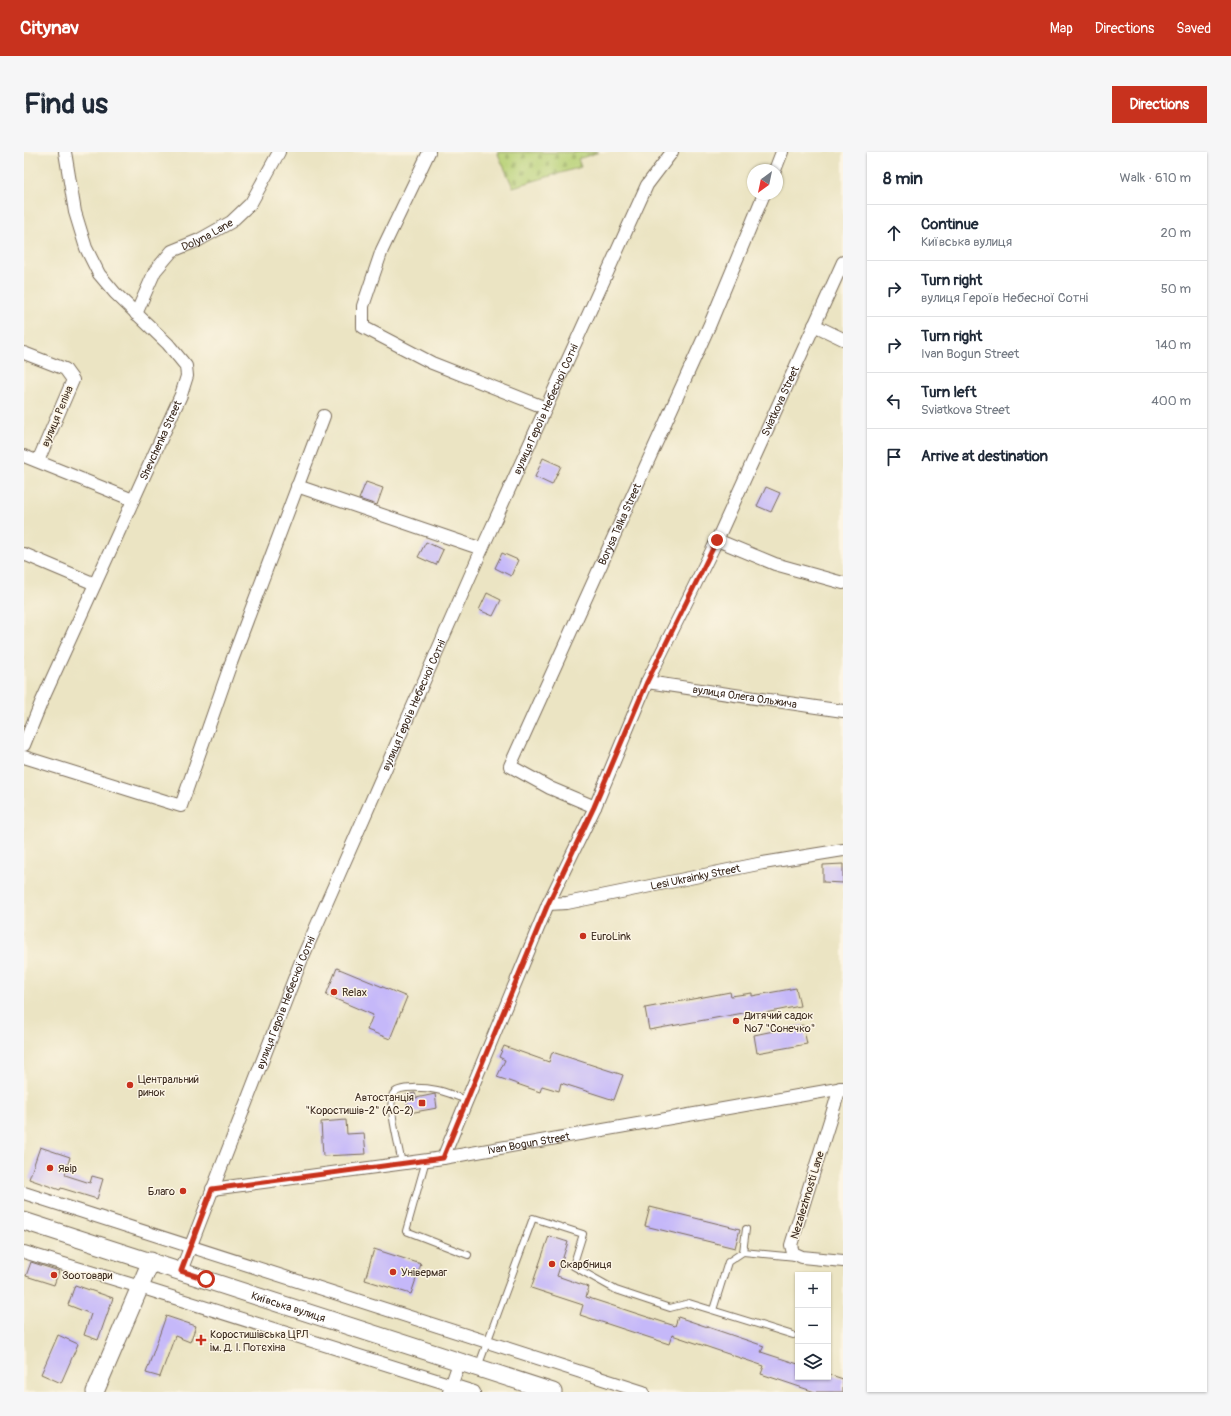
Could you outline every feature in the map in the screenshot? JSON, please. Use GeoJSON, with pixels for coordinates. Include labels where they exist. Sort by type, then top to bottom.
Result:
{"type":"FeatureCollection","features":[{"type":"Feature","properties":{"kind":"main road","name":"Київська вулиця"},"geometry":{"type":"LineString","coordinates":[[24,1221],[151,1261],[459,1363],[553,1392]]}},
{"type":"Feature","properties":{"kind":"main road"},"geometry":{"type":"LineString","coordinates":[[95,1392],[151,1261]]}},
{"type":"Feature","properties":{"kind":"street","name":"Shevchenka Street"},"geometry":{"type":"LineString","coordinates":[[25,742],[181,395],[187,376],[186,366],[168,344],[136,314],[99,274],[86,248],[75,212],[65,152]]}},
{"type":"Feature","properties":{"kind":"street","name":"Dolyna Lane"},"geometry":{"type":"LineString","coordinates":[[136,314],[155,271],[172,251],[199,240],[231,222],[251,203],[278,152]]}},
{"type":"Feature","properties":{"kind":"street"},"geometry":{"type":"LineString","coordinates":[[429,152],[382,250],[363,306],[363,327],[432,363],[546,408]]}},
{"type":"Feature","properties":{"kind":"street","name":"вулиця Героїв Небесної Сотні"},"geometry":{"type":"LineString","coordinates":[[181,1271],[301,961],[482,549],[647,185],[672,152]]}},
{"type":"Feature","properties":{"kind":"street"},"geometry":{"type":"LineString","coordinates":[[777,164],[782,152]]}},
{"type":"Feature","properties":{"kind":"street","name":"Borysa Talka Street"},"geometry":{"type":"LineString","coordinates":[[594,807],[550,788],[510,766],[710,324],[762,200]]}},
{"type":"Feature","properties":{"kind":"street","name":"Sviatkova Street"},"geometry":{"type":"LineString","coordinates":[[443,1158],[548,904],[594,807],[647,682],[717,540],[843,262]]}},
{"type":"Feature","properties":{"kind":"street"},"geometry":{"type":"LineString","coordinates":[[814,325],[843,339]]}},
{"type":"Feature","properties":{"kind":"street","name":"вулиця Рєпіна"},"geometry":{"type":"LineString","coordinates":[[24,353],[64,368],[73,380],[38,461]]}},
{"type":"Feature","properties":{"kind":"street"},"geometry":{"type":"LineString","coordinates":[[24,757],[181,806],[231,663],[324,416]]}},
{"type":"Feature","properties":{"kind":"street"},"geometry":{"type":"LineString","coordinates":[[24,456],[133,500]]}},
{"type":"Feature","properties":{"kind":"street"},"geometry":{"type":"LineString","coordinates":[[297,486],[482,549]]}},
{"type":"Feature","properties":{"kind":"street"},"geometry":{"type":"LineString","coordinates":[[717,540],[775,564],[843,583]]}},
{"type":"Feature","properties":{"kind":"street"},"geometry":{"type":"LineString","coordinates":[[24,554],[95,584]]}},
{"type":"Feature","properties":{"kind":"street","name":"вулиця Олега Ольжича"},"geometry":{"type":"LineString","coordinates":[[647,682],[843,711]]}},
{"type":"Feature","properties":{"kind":"street","name":"Lesi Ukrainky Street"},"geometry":{"type":"LineString","coordinates":[[548,904],[567,903],[764,863],[843,850]]}},
{"type":"Feature","properties":{"kind":"street","name":"Ivan Bogun Street"},"geometry":{"type":"LineString","coordinates":[[212,1189],[443,1158],[842,1088]]}},
{"type":"Feature","properties":{"kind":"street","name":"Nezalezhnosti Lane"},"geometry":{"type":"LineString","coordinates":[[802,1258],[793,1254],[791,1245],[842,1088]]}},
{"type":"Feature","properties":{"kind":"street"},"geometry":{"type":"LineString","coordinates":[[24,1192],[643,1392]]}},
{"type":"Feature","properties":{"kind":"street"},"geometry":{"type":"LineString","coordinates":[[24,1252],[140,1287],[450,1389],[474,1392]]}},
{"type":"Feature","properties":{"kind":"street"},"geometry":{"type":"LineString","coordinates":[[802,1258],[843,1261]]}},
{"type":"Feature","properties":{"kind":"street"},"geometry":{"type":"LineString","coordinates":[[450,1389],[459,1363]]}},
{"type":"Feature","properties":{"kind":"lane"},"geometry":{"type":"LineString","coordinates":[[402,1164],[392,1113],[391,1098],[395,1091],[409,1088],[436,1089],[467,1100]]}},
{"type":"Feature","properties":{"kind":"lane"},"geometry":{"type":"LineString","coordinates":[[426,1160],[406,1231],[468,1255]]}},
{"type":"Feature","properties":{"kind":"lane"},"geometry":{"type":"LineString","coordinates":[[477,1368],[533,1218],[583,1234],[573,1266],[616,1290],[670,1308],[689,1303],[793,1335]]}},
{"type":"Feature","properties":{"kind":"lane"},"geometry":{"type":"LineString","coordinates":[[743,1252],[746,1229]]}},
{"type":"Feature","properties":{"kind":"lane"},"geometry":{"type":"LineString","coordinates":[[713,1310],[728,1262],[743,1252],[802,1258]]}},
{"type":"Feature","properties":{"kind":"green space"},"geometry":{"type":"Polygon","coordinates":[[[497,152],[599,152],[578,159],[581,167],[513,187],[497,152]]]}},
{"type":"Feature","properties":{"kind":"building"},"geometry":{"type":"Polygon","coordinates":[[[543,458],[561,466],[552,485],[535,477],[543,458]]]}},
{"type":"Feature","properties":{"kind":"building"},"geometry":{"type":"Polygon","coordinates":[[[366,482],[383,488],[377,505],[359,499],[366,482]]]}},
{"type":"Feature","properties":{"kind":"building"},"geometry":{"type":"Polygon","coordinates":[[[766,487],[780,493],[771,512],[757,506],[766,487]]]}},
{"type":"Feature","properties":{"kind":"building"},"geometry":{"type":"Polygon","coordinates":[[[426,542],[443,550],[436,565],[418,557],[426,542]]]}},
{"type":"Feature","properties":{"kind":"building"},"geometry":{"type":"Polygon","coordinates":[[[502,553],[518,560],[511,576],[495,568],[502,553]]]}},
{"type":"Feature","properties":{"kind":"building"},"geometry":{"type":"Polygon","coordinates":[[[487,593],[501,600],[493,616],[479,610],[487,593]]]}},
{"type":"Feature","properties":{"kind":"building"},"geometry":{"type":"Polygon","coordinates":[[[843,864],[843,883],[823,882],[823,865],[843,864]]]}},
{"type":"Feature","properties":{"kind":"building"},"geometry":{"type":"Polygon","coordinates":[[[337,968],[407,997],[390,1039],[367,1030],[373,1015],[326,995],[337,968]]]}},
{"type":"Feature","properties":{"kind":"building"},"geometry":{"type":"Polygon","coordinates":[[[796,988],[800,1006],[750,1016],[749,1012],[649,1030],[645,1008],[730,992],[731,996],[752,993],[752,996],[796,988]]]}},
{"type":"Feature","properties":{"kind":"building"},"geometry":{"type":"Polygon","coordinates":[[[803,1025],[807,1044],[757,1053],[754,1035],[803,1025]]]}},
{"type":"Feature","properties":{"kind":"building"},"geometry":{"type":"Polygon","coordinates":[[[504,1046],[549,1062],[552,1052],[623,1075],[614,1100],[561,1083],[559,1091],[542,1086],[540,1092],[497,1077],[505,1060],[499,1057],[504,1046]]]}},
{"type":"Feature","properties":{"kind":"building","name":"Автостанція \"Коростишів-2\" (АС-2)"},"geometry":{"type":"Polygon","coordinates":[[[415,1093],[416,1098],[435,1094],[437,1108],[409,1113],[406,1095],[415,1093]]]}},
{"type":"Feature","properties":{"kind":"building"},"geometry":{"type":"Polygon","coordinates":[[[346,1120],[347,1134],[364,1133],[366,1154],[323,1156],[321,1122],[346,1120]]]}},
{"type":"Feature","properties":{"kind":"building","name":"Явір"},"geometry":{"type":"Polygon","coordinates":[[[40,1147],[70,1157],[65,1175],[90,1183],[92,1176],[103,1179],[97,1199],[61,1188],[60,1190],[29,1179],[40,1147]]]}},
{"type":"Feature","properties":{"kind":"building"},"geometry":{"type":"Polygon","coordinates":[[[650,1207],[740,1229],[735,1248],[645,1226],[650,1207]]]}},
{"type":"Feature","properties":{"kind":"building"},"geometry":{"type":"Polygon","coordinates":[[[549,1236],[568,1242],[557,1276],[589,1287],[586,1297],[675,1326],[678,1317],[764,1346],[761,1352],[795,1363],[795,1380],[831,1380],[831,1375],[843,1379],[843,1392],[815,1392],[761,1374],[764,1366],[672,1335],[669,1344],[580,1315],[583,1305],[531,1288],[549,1236]]]}},
{"type":"Feature","properties":{"kind":"building","name":"Універмаг"},"geometry":{"type":"Polygon","coordinates":[[[374,1249],[421,1264],[411,1294],[365,1280],[374,1249]]]}},
{"type":"Feature","properties":{"kind":"building"},"geometry":{"type":"Polygon","coordinates":[[[31,1262],[59,1271],[54,1285],[26,1276],[31,1262]]]}},
{"type":"Feature","properties":{"kind":"building"},"geometry":{"type":"Polygon","coordinates":[[[75,1285],[113,1298],[98,1340],[84,1335],[91,1314],[68,1305],[75,1285]]]}},
{"type":"Feature","properties":{"kind":"building"},"geometry":{"type":"Polygon","coordinates":[[[166,1316],[196,1326],[190,1342],[175,1336],[160,1377],[146,1373],[166,1316]]]}},
{"type":"Feature","properties":{"kind":"building"},"geometry":{"type":"Polygon","coordinates":[[[58,1335],[78,1344],[61,1383],[41,1374],[58,1335]]]}},
{"type":"Feature","properties":{"kind":"place","name":"EuroLink"},"geometry":{"type":"Point","coordinates":[583,936]}},
{"type":"Feature","properties":{"kind":"place","name":"Relax"},"geometry":{"type":"Point","coordinates":[334,992]}},
{"type":"Feature","properties":{"kind":"place","name":"Дитячий садок №7 \"Сонечко\""},"geometry":{"type":"Point","coordinates":[736,1021]}},
{"type":"Feature","properties":{"kind":"place","name":"Центральний ринок"},"geometry":{"type":"Point","coordinates":[130,1085]}},
{"type":"Feature","properties":{"kind":"place","name":"Автостанція \"Коростишів-2\" (АС-2)"},"geometry":{"type":"Point","coordinates":[422,1103]}},
{"type":"Feature","properties":{"kind":"place","name":"Явір"},"geometry":{"type":"Point","coordinates":[50,1168]}},
{"type":"Feature","properties":{"kind":"place","name":"Благо"},"geometry":{"type":"Point","coordinates":[183,1191]}},
{"type":"Feature","properties":{"kind":"place","name":"Скарбниця"},"geometry":{"type":"Point","coordinates":[552,1264]}},
{"type":"Feature","properties":{"kind":"place","name":"Універмаг"},"geometry":{"type":"Point","coordinates":[393,1272]}},
{"type":"Feature","properties":{"kind":"place","name":"Зоотовари"},"geometry":{"type":"Point","coordinates":[54,1275]}},
{"type":"Feature","properties":{"kind":"place","name":"Коростишівська ЦРЛ ім. Д. І. Потєхіна"},"geometry":{"type":"Point","coordinates":[201,1340]}},
{"type":"Feature","properties":{"kind":"route"},"geometry":{"type":"LineString","coordinates":[[206,1279],[181,1271],[212,1189],[443,1158],[548,904],[594,807],[647,682],[717,540]]}}]}
